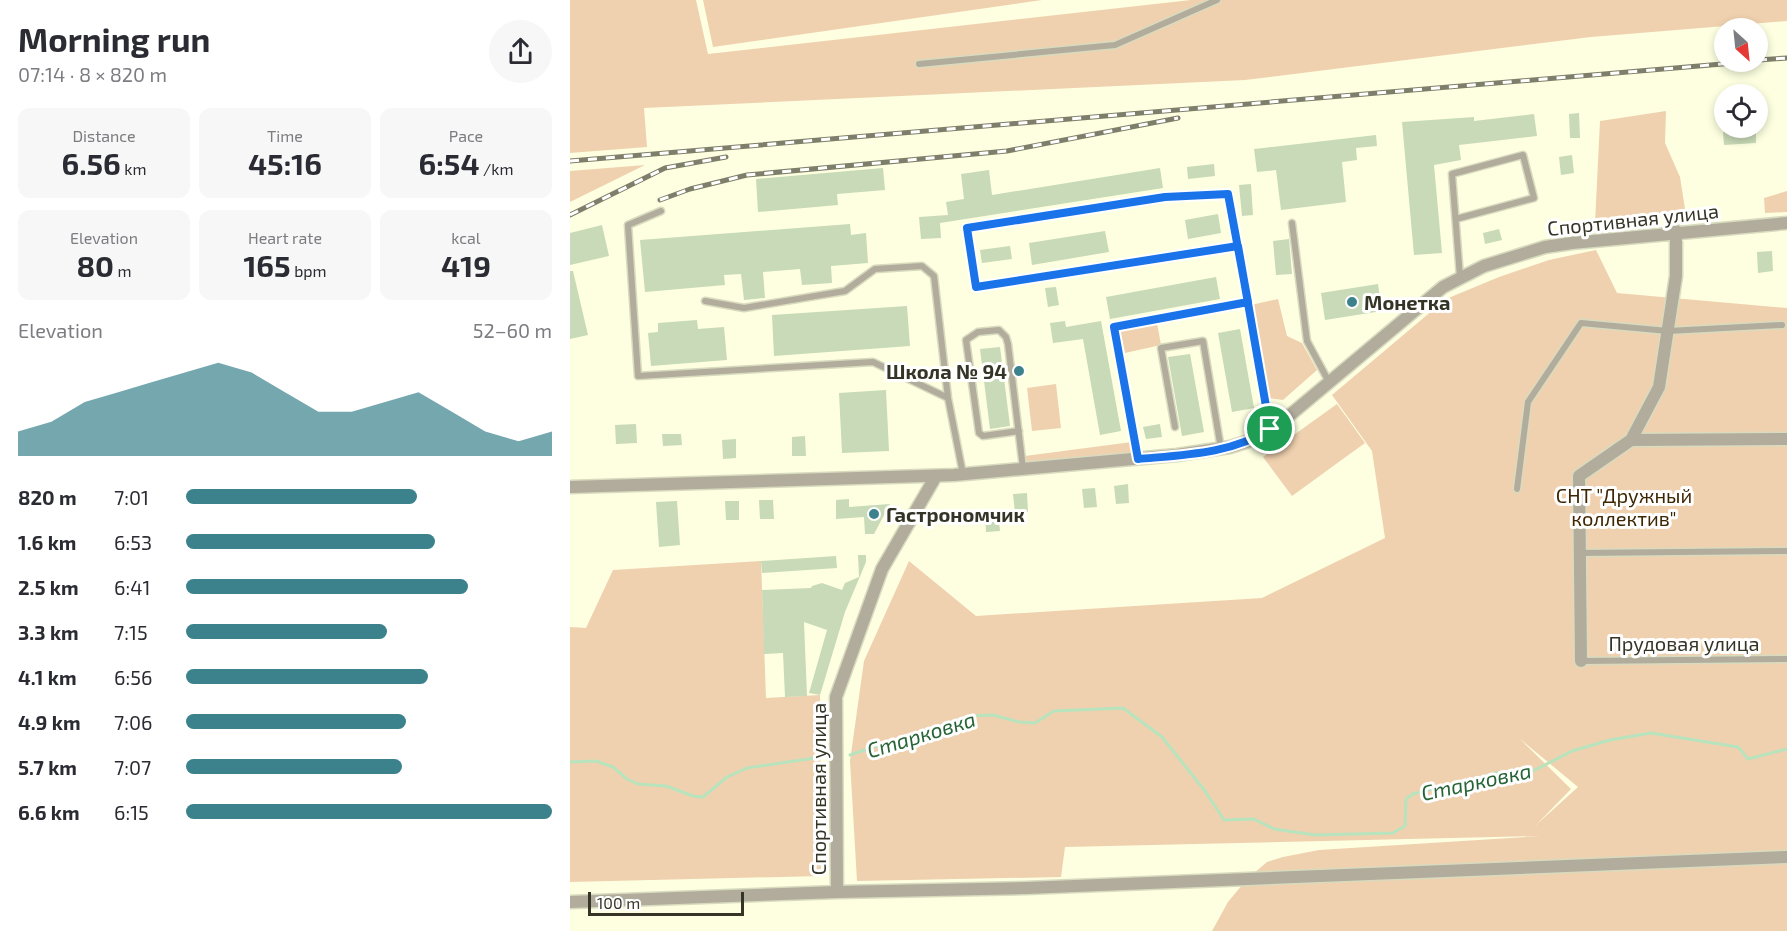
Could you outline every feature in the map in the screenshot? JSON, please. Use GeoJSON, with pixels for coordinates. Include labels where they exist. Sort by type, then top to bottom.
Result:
{"type":"FeatureCollection","features":[{"type":"Feature","properties":{"kind":"street","name":"Спортивная улица"},"geometry":{"type":"LineString","coordinates":[[570,487],[936,476],[1138,459],[1221,449],[1246,442],[1270,429],[1330,383],[1428,298],[1460,277],[1484,266],[1545,247],[1676,231],[1787,223]]}},
{"type":"Feature","properties":{"kind":"street"},"geometry":{"type":"LineString","coordinates":[[1581,661],[1579,476],[1631,440],[1659,387],[1676,276],[1676,231]]}},
{"type":"Feature","properties":{"kind":"street"},"geometry":{"type":"LineString","coordinates":[[1631,440],[1787,438]]}},
{"type":"Feature","properties":{"kind":"street","name":"Спортивная улица"},"geometry":{"type":"LineString","coordinates":[[570,902],[837,892],[836,697],[882,569],[936,476]]}},
{"type":"Feature","properties":{"kind":"street"},"geometry":{"type":"LineString","coordinates":[[837,892],[1026,888],[1787,857]]}},
{"type":"Feature","properties":{"kind":"lane"},"geometry":{"type":"LineString","coordinates":[[919,63],[1115,45],[1217,0]]}},
{"type":"Feature","properties":{"kind":"lane"},"geometry":{"type":"LineString","coordinates":[[1456,219],[1534,198],[1523,155],[1452,174],[1460,277]]}},
{"type":"Feature","properties":{"kind":"lane"},"geometry":{"type":"LineString","coordinates":[[1238,246],[976,287],[967,228],[1165,197],[1228,194],[1238,246],[1270,429]]}},
{"type":"Feature","properties":{"kind":"lane"},"geometry":{"type":"LineString","coordinates":[[661,211],[628,225],[639,376],[873,362],[948,398]]}},
{"type":"Feature","properties":{"kind":"lane"},"geometry":{"type":"LineString","coordinates":[[1292,224],[1307,340],[1330,383]]}},
{"type":"Feature","properties":{"kind":"lane"},"geometry":{"type":"LineString","coordinates":[[705,301],[744,308],[845,291],[875,269],[922,266],[934,276],[948,398],[963,474]]}},
{"type":"Feature","properties":{"kind":"lane"},"geometry":{"type":"LineString","coordinates":[[1138,459],[1114,327],[1248,302]]}},
{"type":"Feature","properties":{"kind":"lane"},"geometry":{"type":"LineString","coordinates":[[1517,489],[1528,402],[1581,324],[1668,331],[1782,325]]}},
{"type":"Feature","properties":{"kind":"lane"},"geometry":{"type":"LineString","coordinates":[[1019,431],[982,436],[979,433],[966,340],[978,332],[999,330],[1006,337],[1019,431],[1023,469]]}},
{"type":"Feature","properties":{"kind":"lane"},"geometry":{"type":"LineString","coordinates":[[1175,427],[1161,348],[1203,341],[1221,449]]}},
{"type":"Feature","properties":{"kind":"lane"},"geometry":{"type":"LineString","coordinates":[[1579,553],[1787,551]]}},
{"type":"Feature","properties":{"kind":"lane","name":"Прудовая улица"},"geometry":{"type":"LineString","coordinates":[[1581,661],[1787,659]]}},
{"type":"Feature","properties":{"kind":"green space"},"geometry":{"type":"Polygon","coordinates":[[[570,0],[696,0],[708,54],[1191,0],[1787,0],[1787,21],[1768,23],[1768,18],[1714,18],[1714,27],[1591,37],[1245,80],[644,108],[647,147],[570,153],[570,0]]]}},
{"type":"Feature","properties":{"kind":"green space"},"geometry":{"type":"Polygon","coordinates":[[[703,0],[1042,0],[713,47],[703,0]]]}},
{"type":"Feature","properties":{"kind":"green space"},"geometry":{"type":"Polygon","coordinates":[[[1666,111],[1665,143],[1680,177],[1685,209],[1595,223],[1600,121],[1666,111]]]}},
{"type":"Feature","properties":{"kind":"green space"},"geometry":{"type":"Polygon","coordinates":[[[645,165],[570,202],[570,171],[645,165]]]}},
{"type":"Feature","properties":{"kind":"green space"},"geometry":{"type":"Polygon","coordinates":[[[1787,191],[1787,212],[1765,213],[1764,198],[1787,191]]]}},
{"type":"Feature","properties":{"kind":"green space","name":"СНТ \"Дружный коллектив\""},"geometry":{"type":"Polygon","coordinates":[[[1596,250],[1617,293],[1787,308],[1787,931],[1212,931],[1228,902],[1247,879],[1267,862],[1283,857],[1319,850],[1541,836],[1065,847],[1061,877],[857,881],[850,761],[864,661],[909,561],[976,616],[1262,598],[1385,538],[1372,451],[1332,395],[1446,299],[1499,277],[1549,260],[1596,250]],[[1519,738],[1571,789],[1536,825],[1578,787],[1519,738]]]}},
{"type":"Feature","properties":{"kind":"green space"},"geometry":{"type":"Polygon","coordinates":[[[1278,299],[1287,336],[1302,343],[1317,370],[1283,400],[1268,398],[1251,305],[1278,299]]]}},
{"type":"Feature","properties":{"kind":"green space"},"geometry":{"type":"Polygon","coordinates":[[[1157,323],[1161,345],[1125,353],[1120,330],[1157,323]]]}},
{"type":"Feature","properties":{"kind":"green space"},"geometry":{"type":"Polygon","coordinates":[[[1056,384],[1061,428],[1032,431],[1027,388],[1056,384]]]}},
{"type":"Feature","properties":{"kind":"green space"},"geometry":{"type":"Polygon","coordinates":[[[1337,404],[1365,443],[1292,496],[1263,457],[1337,404]]]}},
{"type":"Feature","properties":{"kind":"green space"},"geometry":{"type":"Polygon","coordinates":[[[1132,442],[1134,456],[1026,466],[1025,456],[1132,442]]]}},
{"type":"Feature","properties":{"kind":"green space"},"geometry":{"type":"Polygon","coordinates":[[[761,561],[766,698],[820,695],[821,876],[570,882],[570,627],[586,628],[613,570],[761,561]]]}},
{"type":"Feature","properties":{"kind":"building"},"geometry":{"type":"Polygon","coordinates":[[[1579,113],[1580,138],[1570,138],[1569,114],[1579,113]]]}},
{"type":"Feature","properties":{"kind":"building"},"geometry":{"type":"Polygon","coordinates":[[[1534,114],[1537,136],[1459,145],[1461,160],[1434,165],[1442,253],[1414,255],[1402,122],[1474,117],[1474,121],[1534,114]]]}},
{"type":"Feature","properties":{"kind":"building"},"geometry":{"type":"Polygon","coordinates":[[[1376,135],[1377,146],[1356,148],[1357,160],[1342,162],[1346,202],[1281,210],[1276,170],[1257,172],[1254,149],[1376,135]]]}},
{"type":"Feature","properties":{"kind":"building"},"geometry":{"type":"Polygon","coordinates":[[[1723,138],[1756,138],[1756,143],[1724,145],[1723,138]]]}},
{"type":"Feature","properties":{"kind":"building"},"geometry":{"type":"Polygon","coordinates":[[[1572,155],[1574,173],[1561,175],[1559,157],[1572,155]]]}},
{"type":"Feature","properties":{"kind":"building"},"geometry":{"type":"Polygon","coordinates":[[[1214,164],[1215,176],[1188,179],[1187,167],[1214,164]]]}},
{"type":"Feature","properties":{"kind":"building"},"geometry":{"type":"Polygon","coordinates":[[[883,168],[885,190],[837,194],[838,205],[758,212],[756,179],[883,168]]]}},
{"type":"Feature","properties":{"kind":"building"},"geometry":{"type":"Polygon","coordinates":[[[1160,168],[1163,188],[940,223],[941,238],[921,239],[919,217],[948,215],[946,202],[964,199],[961,174],[989,170],[992,195],[1160,168]]]}},
{"type":"Feature","properties":{"kind":"building"},"geometry":{"type":"Polygon","coordinates":[[[1251,184],[1253,215],[1242,216],[1239,185],[1251,184]]]}},
{"type":"Feature","properties":{"kind":"building"},"geometry":{"type":"Polygon","coordinates":[[[1218,214],[1221,233],[1188,239],[1185,220],[1218,214]]]}},
{"type":"Feature","properties":{"kind":"building"},"geometry":{"type":"Polygon","coordinates":[[[850,224],[851,235],[866,233],[868,263],[831,266],[832,283],[802,285],[800,269],[763,272],[765,298],[744,300],[741,274],[724,275],[725,285],[645,292],[640,240],[850,224]]]}},
{"type":"Feature","properties":{"kind":"building"},"geometry":{"type":"Polygon","coordinates":[[[602,225],[609,256],[570,265],[570,233],[602,225]]]}},
{"type":"Feature","properties":{"kind":"building"},"geometry":{"type":"Polygon","coordinates":[[[1499,229],[1502,240],[1485,244],[1483,233],[1499,229]]]}},
{"type":"Feature","properties":{"kind":"building"},"geometry":{"type":"Polygon","coordinates":[[[1105,231],[1109,252],[1032,265],[1029,243],[1105,231]]]}},
{"type":"Feature","properties":{"kind":"building"},"geometry":{"type":"Polygon","coordinates":[[[1289,239],[1292,274],[1276,275],[1273,241],[1289,239]]]}},
{"type":"Feature","properties":{"kind":"building"},"geometry":{"type":"Polygon","coordinates":[[[1010,246],[1012,259],[982,263],[980,250],[1010,246]]]}},
{"type":"Feature","properties":{"kind":"building"},"geometry":{"type":"Polygon","coordinates":[[[1772,251],[1773,271],[1758,273],[1757,252],[1772,251]]]}},
{"type":"Feature","properties":{"kind":"building"},"geometry":{"type":"Polygon","coordinates":[[[570,271],[573,271],[588,335],[570,339],[570,271]]]}},
{"type":"Feature","properties":{"kind":"building"},"geometry":{"type":"Polygon","coordinates":[[[1216,277],[1220,299],[1110,319],[1106,297],[1216,277]]]}},
{"type":"Feature","properties":{"kind":"building","name":"Монетка"},"geometry":{"type":"Polygon","coordinates":[[[1378,284],[1382,311],[1325,320],[1321,293],[1378,284]]]}},
{"type":"Feature","properties":{"kind":"building"},"geometry":{"type":"Polygon","coordinates":[[[1056,287],[1059,305],[1048,307],[1045,288],[1056,287]]]}},
{"type":"Feature","properties":{"kind":"building"},"geometry":{"type":"Polygon","coordinates":[[[907,306],[910,346],[774,356],[772,315],[907,306]]]}},
{"type":"Feature","properties":{"kind":"building"},"geometry":{"type":"Polygon","coordinates":[[[697,320],[698,329],[724,327],[727,360],[651,366],[648,333],[658,332],[658,323],[697,320]]]}},
{"type":"Feature","properties":{"kind":"building"},"geometry":{"type":"Polygon","coordinates":[[[1065,321],[1066,327],[1101,321],[1121,431],[1100,435],[1083,339],[1053,343],[1050,323],[1065,321]]]}},
{"type":"Feature","properties":{"kind":"building"},"geometry":{"type":"Polygon","coordinates":[[[1240,329],[1254,408],[1232,412],[1218,333],[1240,329]]]}},
{"type":"Feature","properties":{"kind":"building"},"geometry":{"type":"Polygon","coordinates":[[[1000,347],[1010,426],[990,429],[980,349],[1000,347]]]}},
{"type":"Feature","properties":{"kind":"building"},"geometry":{"type":"Polygon","coordinates":[[[1190,354],[1204,432],[1182,436],[1168,357],[1190,354]]]}},
{"type":"Feature","properties":{"kind":"building"},"geometry":{"type":"Polygon","coordinates":[[[886,390],[889,451],[842,453],[839,393],[886,390]]]}},
{"type":"Feature","properties":{"kind":"building"},"geometry":{"type":"Polygon","coordinates":[[[636,424],[637,443],[616,444],[615,425],[636,424]]]}},
{"type":"Feature","properties":{"kind":"building"},"geometry":{"type":"Polygon","coordinates":[[[1160,424],[1162,437],[1146,439],[1143,427],[1160,424]]]}},
{"type":"Feature","properties":{"kind":"building"},"geometry":{"type":"Polygon","coordinates":[[[662,434],[681,434],[682,445],[663,446],[662,434]]]}},
{"type":"Feature","properties":{"kind":"building"},"geometry":{"type":"Polygon","coordinates":[[[805,436],[806,456],[792,456],[792,437],[805,436]]]}},
{"type":"Feature","properties":{"kind":"building"},"geometry":{"type":"Polygon","coordinates":[[[736,439],[736,458],[723,459],[722,440],[736,439]]]}},
{"type":"Feature","properties":{"kind":"building"},"geometry":{"type":"Polygon","coordinates":[[[1128,484],[1129,503],[1116,504],[1114,486],[1128,484]]]}},
{"type":"Feature","properties":{"kind":"building"},"geometry":{"type":"Polygon","coordinates":[[[1095,488],[1097,507],[1084,508],[1082,489],[1095,488]]]}},
{"type":"Feature","properties":{"kind":"building"},"geometry":{"type":"Polygon","coordinates":[[[1027,493],[1028,512],[1015,513],[1013,494],[1027,493]]]}},
{"type":"Feature","properties":{"kind":"building"},"geometry":{"type":"Polygon","coordinates":[[[849,499],[849,507],[890,504],[874,534],[865,534],[864,517],[836,519],[836,500],[849,499]]]}},
{"type":"Feature","properties":{"kind":"building"},"geometry":{"type":"Polygon","coordinates":[[[759,500],[773,500],[774,519],[760,519],[759,500]]]}},
{"type":"Feature","properties":{"kind":"building"},"geometry":{"type":"Polygon","coordinates":[[[677,501],[680,545],[659,547],[656,502],[677,501]]]}},
{"type":"Feature","properties":{"kind":"building"},"geometry":{"type":"Polygon","coordinates":[[[725,501],[739,501],[739,520],[726,520],[725,501]]]}},
{"type":"Feature","properties":{"kind":"building"},"geometry":{"type":"Polygon","coordinates":[[[998,512],[1000,531],[986,532],[985,513],[998,512]]]}},
{"type":"Feature","properties":{"kind":"building"},"geometry":{"type":"Polygon","coordinates":[[[858,555],[866,555],[866,562],[845,612],[820,695],[809,693],[827,630],[804,622],[807,696],[785,697],[783,653],[764,654],[762,590],[811,588],[822,583],[842,590],[845,583],[859,577],[858,555]]]}},
{"type":"Feature","properties":{"kind":"building"},"geometry":{"type":"Polygon","coordinates":[[[836,556],[837,568],[762,573],[761,561],[836,556]]]}},
{"type":"Feature","properties":{"kind":"waterway","name":"Старковка"},"geometry":{"type":"LineString","coordinates":[[850,755],[873,747],[923,737],[944,724],[970,716],[993,715],[1019,722],[1035,723],[1054,711],[1123,708],[1162,737],[1205,791],[1224,820],[1254,819],[1274,829],[1315,835],[1393,833],[1405,826],[1406,799],[1413,794],[1501,772],[1535,770],[1572,751],[1610,740],[1651,733],[1738,747],[1748,759],[1787,749]]}},
{"type":"Feature","properties":{"kind":"waterway","name":"Старковка"},"geometry":{"type":"LineString","coordinates":[[570,762],[596,761],[613,767],[627,779],[638,784],[666,786],[693,796],[703,797],[727,777],[747,768],[815,758]]}},
{"type":"Feature","properties":{"kind":"railway"},"geometry":{"type":"LineString","coordinates":[[1768,59],[1787,58]]}},
{"type":"Feature","properties":{"kind":"railway"},"geometry":{"type":"LineString","coordinates":[[570,161],[1714,65]]}},
{"type":"Feature","properties":{"kind":"railway"},"geometry":{"type":"LineString","coordinates":[[660,200],[690,189],[747,175],[1007,151],[1178,118]]}},
{"type":"Feature","properties":{"kind":"railway"},"geometry":{"type":"LineString","coordinates":[[570,215],[665,168],[726,157]]}},
{"type":"Feature","properties":{"kind":"place","name":"Монетка"},"geometry":{"type":"Point","coordinates":[1352,302]}},
{"type":"Feature","properties":{"kind":"place","name":"Школа № 94"},"geometry":{"type":"Point","coordinates":[1019,371]}},
{"type":"Feature","properties":{"kind":"place","name":"Гастрономчик"},"geometry":{"type":"Point","coordinates":[874,514]}},
{"type":"Feature","properties":{"kind":"route"},"geometry":{"type":"LineString","coordinates":[[1270,429],[1238,246],[976,287],[967,228],[1165,197],[1228,194],[1238,246],[1248,302],[1114,327],[1138,459],[1230,447],[1246,442],[1270,429]]}}]}
